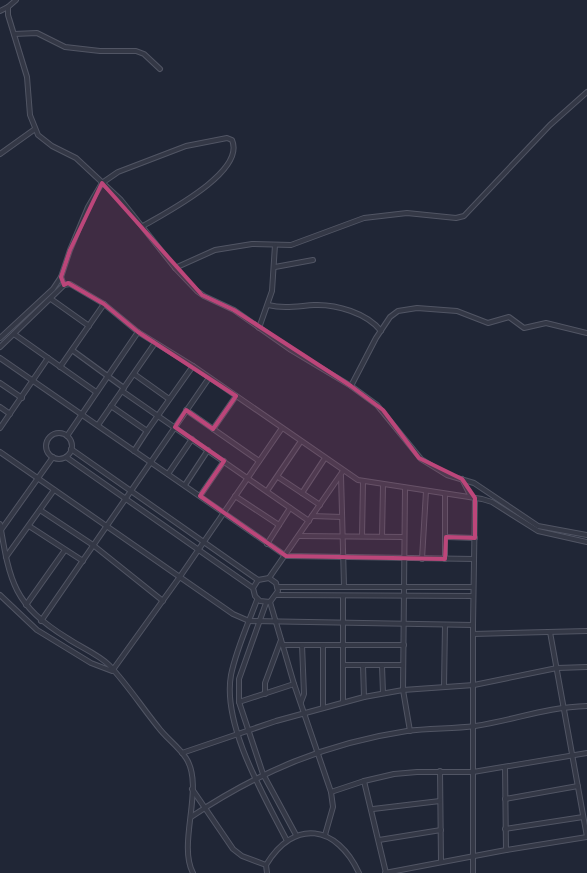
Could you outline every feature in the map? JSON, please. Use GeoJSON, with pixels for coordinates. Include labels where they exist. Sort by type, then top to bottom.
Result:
{"type":"FeatureCollection","features":[{"type":"Feature","properties":{"kind":"street"},"geometry":{"type":"LineString","coordinates":[[0,11],[16,0]]}},
{"type":"Feature","properties":{"kind":"street"},"geometry":{"type":"LineString","coordinates":[[8,7],[27,77],[30,115],[34,129],[41,139],[76,158],[126,206],[175,268],[204,296],[228,306],[291,350],[351,386],[383,410],[420,458],[447,475],[474,483],[538,526],[587,535]]}},
{"type":"Feature","properties":{"kind":"street"},"geometry":{"type":"LineString","coordinates":[[14,34],[37,33],[50,37],[65,47],[100,51],[136,51],[144,54],[160,70]]}},
{"type":"Feature","properties":{"kind":"street"},"geometry":{"type":"LineString","coordinates":[[175,268],[215,250],[252,244],[275,246],[298,243],[364,218],[406,214],[464,216],[550,125],[587,92]]}},
{"type":"Feature","properties":{"kind":"street"},"geometry":{"type":"LineString","coordinates":[[0,154],[34,129]]}},
{"type":"Feature","properties":{"kind":"street"},"geometry":{"type":"LineString","coordinates":[[0,338],[50,293],[62,277],[81,223],[102,183],[125,169],[186,146],[227,138],[232,140],[234,151],[222,173],[180,204],[143,226]]}},
{"type":"Feature","properties":{"kind":"street"},"geometry":{"type":"LineString","coordinates":[[259,328],[268,306],[275,267],[275,246]]}},
{"type":"Feature","properties":{"kind":"street"},"geometry":{"type":"LineString","coordinates":[[275,267],[313,260]]}},
{"type":"Feature","properties":{"kind":"street"},"geometry":{"type":"LineString","coordinates":[[62,277],[64,285]]}},
{"type":"Feature","properties":{"kind":"street"},"geometry":{"type":"LineString","coordinates":[[0,347],[51,300],[64,285],[70,284],[104,304],[138,332],[236,396],[301,441],[342,473],[363,482],[383,486],[492,502],[538,531],[587,542]]}},
{"type":"Feature","properties":{"kind":"street"},"geometry":{"type":"LineString","coordinates":[[51,300],[89,326]]}},
{"type":"Feature","properties":{"kind":"street"},"geometry":{"type":"LineString","coordinates":[[60,367],[104,304]]}},
{"type":"Feature","properties":{"kind":"street"},"geometry":{"type":"LineString","coordinates":[[268,306],[280,308],[314,305],[355,311],[373,322],[380,331]]}},
{"type":"Feature","properties":{"kind":"street"},"geometry":{"type":"LineString","coordinates":[[351,386],[380,331],[396,312],[417,308],[461,311],[488,323],[509,317],[524,328],[546,323],[587,333]]}},
{"type":"Feature","properties":{"kind":"street"},"geometry":{"type":"LineString","coordinates":[[67,436],[138,332]]}},
{"type":"Feature","properties":{"kind":"street"},"geometry":{"type":"LineString","coordinates":[[14,334],[96,392]]}},
{"type":"Feature","properties":{"kind":"street"},"geometry":{"type":"LineString","coordinates":[[98,425],[155,343]]}},
{"type":"Feature","properties":{"kind":"street"},"geometry":{"type":"LineString","coordinates":[[72,350],[158,415],[309,521]]}},
{"type":"Feature","properties":{"kind":"street"},"geometry":{"type":"LineString","coordinates":[[0,358],[286,556],[474,559]]}},
{"type":"Feature","properties":{"kind":"street"},"geometry":{"type":"LineString","coordinates":[[0,428],[48,358]]}},
{"type":"Feature","properties":{"kind":"street"},"geometry":{"type":"LineString","coordinates":[[134,451],[192,366]]}},
{"type":"Feature","properties":{"kind":"street"},"geometry":{"type":"LineString","coordinates":[[134,374],[169,399]]}},
{"type":"Feature","properties":{"kind":"street"},"geometry":{"type":"LineString","coordinates":[[41,621],[209,378]]}},
{"type":"Feature","properties":{"kind":"street"},"geometry":{"type":"LineString","coordinates":[[0,382],[22,398]]}},
{"type":"Feature","properties":{"kind":"street"},"geometry":{"type":"LineString","coordinates":[[213,429],[236,396]]}},
{"type":"Feature","properties":{"kind":"street"},"geometry":{"type":"LineString","coordinates":[[111,406],[147,431]]}},
{"type":"Feature","properties":{"kind":"street"},"geometry":{"type":"LineString","coordinates":[[0,407],[10,414]]}},
{"type":"Feature","properties":{"kind":"street"},"geometry":{"type":"LineString","coordinates":[[186,410],[259,461]]}},
{"type":"Feature","properties":{"kind":"street"},"geometry":{"type":"LineString","coordinates":[[112,671],[179,578],[282,428]]}},
{"type":"Feature","properties":{"kind":"street"},"geometry":{"type":"LineString","coordinates":[[53,457],[46,448],[48,439],[58,433],[67,436],[70,440],[71,450],[66,457]]}},
{"type":"Feature","properties":{"kind":"street"},"geometry":{"type":"LineString","coordinates":[[168,474],[192,439]]}},
{"type":"Feature","properties":{"kind":"street"},"geometry":{"type":"LineString","coordinates":[[267,491],[301,441]]}},
{"type":"Feature","properties":{"kind":"street"},"geometry":{"type":"LineString","coordinates":[[71,450],[258,580],[269,578],[342,473]]}},
{"type":"Feature","properties":{"kind":"street"},"geometry":{"type":"LineString","coordinates":[[185,485],[208,450]]}},
{"type":"Feature","properties":{"kind":"street"},"geometry":{"type":"LineString","coordinates":[[0,452],[179,578],[233,614],[250,621],[258,623],[473,625]]}},
{"type":"Feature","properties":{"kind":"street"},"geometry":{"type":"LineString","coordinates":[[53,457],[66,457],[199,548],[253,588],[258,600],[233,666],[230,701],[238,735],[254,778],[286,839]]}},
{"type":"Feature","properties":{"kind":"street"},"geometry":{"type":"LineString","coordinates":[[1,530],[53,457]]}},
{"type":"Feature","properties":{"kind":"street"},"geometry":{"type":"LineString","coordinates":[[302,493],[324,458]]}},
{"type":"Feature","properties":{"kind":"street"},"geometry":{"type":"LineString","coordinates":[[200,496],[224,461]]}},
{"type":"Feature","properties":{"kind":"street"},"geometry":{"type":"LineString","coordinates":[[342,473],[344,586]]}},
{"type":"Feature","properties":{"kind":"street"},"geometry":{"type":"LineString","coordinates":[[278,477],[320,505]]}},
{"type":"Feature","properties":{"kind":"street"},"geometry":{"type":"LineString","coordinates":[[462,479],[473,498],[475,538],[473,587],[475,726],[473,873]]}},
{"type":"Feature","properties":{"kind":"street"},"geometry":{"type":"LineString","coordinates":[[362,536],[363,482]]}},
{"type":"Feature","properties":{"kind":"street"},"geometry":{"type":"LineString","coordinates":[[382,536],[383,486]]}},
{"type":"Feature","properties":{"kind":"street"},"geometry":{"type":"LineString","coordinates":[[405,489],[403,690],[410,731]]}},
{"type":"Feature","properties":{"kind":"street"},"geometry":{"type":"LineString","coordinates":[[5,558],[54,490]]}},
{"type":"Feature","properties":{"kind":"street"},"geometry":{"type":"LineString","coordinates":[[422,559],[426,491]]}},
{"type":"Feature","properties":{"kind":"street"},"geometry":{"type":"LineString","coordinates":[[445,494],[445,559]]}},
{"type":"Feature","properties":{"kind":"street"},"geometry":{"type":"LineString","coordinates":[[235,496],[279,525]]}},
{"type":"Feature","properties":{"kind":"street"},"geometry":{"type":"LineString","coordinates":[[267,544],[290,508]]}},
{"type":"Feature","properties":{"kind":"street"},"geometry":{"type":"LineString","coordinates":[[40,510],[93,545],[163,600]]}},
{"type":"Feature","properties":{"kind":"street"},"geometry":{"type":"LineString","coordinates":[[312,516],[342,517]]}},
{"type":"Feature","properties":{"kind":"street"},"geometry":{"type":"LineString","coordinates":[[0,524],[10,577],[26,605],[41,621],[103,661],[136,696],[163,734],[182,753],[190,768],[192,789],[188,861],[193,873]]}},
{"type":"Feature","properties":{"kind":"street"},"geometry":{"type":"LineString","coordinates":[[29,526],[82,561]]}},
{"type":"Feature","properties":{"kind":"street"},"geometry":{"type":"LineString","coordinates":[[299,536],[404,536]]}},
{"type":"Feature","properties":{"kind":"street"},"geometry":{"type":"LineString","coordinates":[[446,537],[475,538]]}},
{"type":"Feature","properties":{"kind":"street"},"geometry":{"type":"LineString","coordinates":[[26,605],[65,550]]}},
{"type":"Feature","properties":{"kind":"street"},"geometry":{"type":"LineString","coordinates":[[269,578],[277,587],[276,596]]}},
{"type":"Feature","properties":{"kind":"street"},"geometry":{"type":"LineString","coordinates":[[253,588],[258,580]]}},
{"type":"Feature","properties":{"kind":"street"},"geometry":{"type":"LineString","coordinates":[[277,587],[473,587]]}},
{"type":"Feature","properties":{"kind":"street"},"geometry":{"type":"LineString","coordinates":[[0,594],[37,630],[91,663],[112,671]]}},
{"type":"Feature","properties":{"kind":"street"},"geometry":{"type":"LineString","coordinates":[[296,835],[263,774],[250,730],[239,702],[239,679],[258,623],[268,602],[276,596],[473,596]]}},
{"type":"Feature","properties":{"kind":"street"},"geometry":{"type":"LineString","coordinates":[[343,596],[343,702]]}},
{"type":"Feature","properties":{"kind":"street"},"geometry":{"type":"LineString","coordinates":[[258,600],[268,602]]}},
{"type":"Feature","properties":{"kind":"street"},"geometry":{"type":"LineString","coordinates":[[268,602],[331,792],[333,807],[325,835]]}},
{"type":"Feature","properties":{"kind":"street"},"geometry":{"type":"LineString","coordinates":[[444,686],[445,625]]}},
{"type":"Feature","properties":{"kind":"street"},"geometry":{"type":"LineString","coordinates":[[473,634],[587,631]]}},
{"type":"Feature","properties":{"kind":"street"},"geometry":{"type":"LineString","coordinates":[[364,781],[386,873],[441,861],[587,837],[550,632]]}},
{"type":"Feature","properties":{"kind":"street"},"geometry":{"type":"LineString","coordinates":[[265,694],[265,683],[281,639]]}},
{"type":"Feature","properties":{"kind":"street"},"geometry":{"type":"LineString","coordinates":[[283,645],[404,645]]}},
{"type":"Feature","properties":{"kind":"street"},"geometry":{"type":"LineString","coordinates":[[301,703],[304,694],[302,645]]}},
{"type":"Feature","properties":{"kind":"street"},"geometry":{"type":"LineString","coordinates":[[323,645],[323,708]]}},
{"type":"Feature","properties":{"kind":"street"},"geometry":{"type":"LineString","coordinates":[[343,665],[403,665]]}},
{"type":"Feature","properties":{"kind":"street"},"geometry":{"type":"LineString","coordinates":[[363,665],[364,697]]}},
{"type":"Feature","properties":{"kind":"street"},"geometry":{"type":"LineString","coordinates":[[382,666],[383,693]]}},
{"type":"Feature","properties":{"kind":"street"},"geometry":{"type":"LineString","coordinates":[[182,753],[304,713],[364,697],[403,690],[474,684],[557,668],[587,667]]}},
{"type":"Feature","properties":{"kind":"street"},"geometry":{"type":"LineString","coordinates":[[239,702],[294,684]]}},
{"type":"Feature","properties":{"kind":"street"},"geometry":{"type":"LineString","coordinates":[[190,817],[254,778],[317,752],[354,740],[410,731],[475,726],[564,707],[587,706]]}},
{"type":"Feature","properties":{"kind":"street"},"geometry":{"type":"LineString","coordinates":[[331,792],[364,781],[394,774],[440,771],[473,772],[587,753]]}},
{"type":"Feature","properties":{"kind":"street"},"geometry":{"type":"LineString","coordinates":[[506,767],[506,850]]}},
{"type":"Feature","properties":{"kind":"street"},"geometry":{"type":"LineString","coordinates":[[440,771],[441,861]]}},
{"type":"Feature","properties":{"kind":"street"},"geometry":{"type":"LineString","coordinates":[[506,799],[578,786]]}},
{"type":"Feature","properties":{"kind":"street"},"geometry":{"type":"LineString","coordinates":[[192,789],[233,849],[242,856],[266,865]]}},
{"type":"Feature","properties":{"kind":"street"},"geometry":{"type":"LineString","coordinates":[[372,809],[440,801]]}},
{"type":"Feature","properties":{"kind":"street"},"geometry":{"type":"LineString","coordinates":[[505,829],[583,817]]}},
{"type":"Feature","properties":{"kind":"street"},"geometry":{"type":"LineString","coordinates":[[379,840],[441,830]]}},
{"type":"Feature","properties":{"kind":"street"},"geometry":{"type":"LineString","coordinates":[[267,873],[266,865],[273,853],[286,839],[296,835],[325,835],[344,850],[359,873]]}},
{"type":"Feature","properties":{"kind":"highlighted area"},"geometry":{"type":"Polygon","coordinates":[[[102,183],[202,295],[234,310],[351,386],[383,410],[419,458],[462,479],[475,498],[475,538],[446,537],[445,559],[286,556],[200,496],[224,461],[175,427],[186,410],[213,429],[236,396],[138,332],[104,304],[68,283],[64,285],[61,277],[70,250],[102,183]]]}}]}
